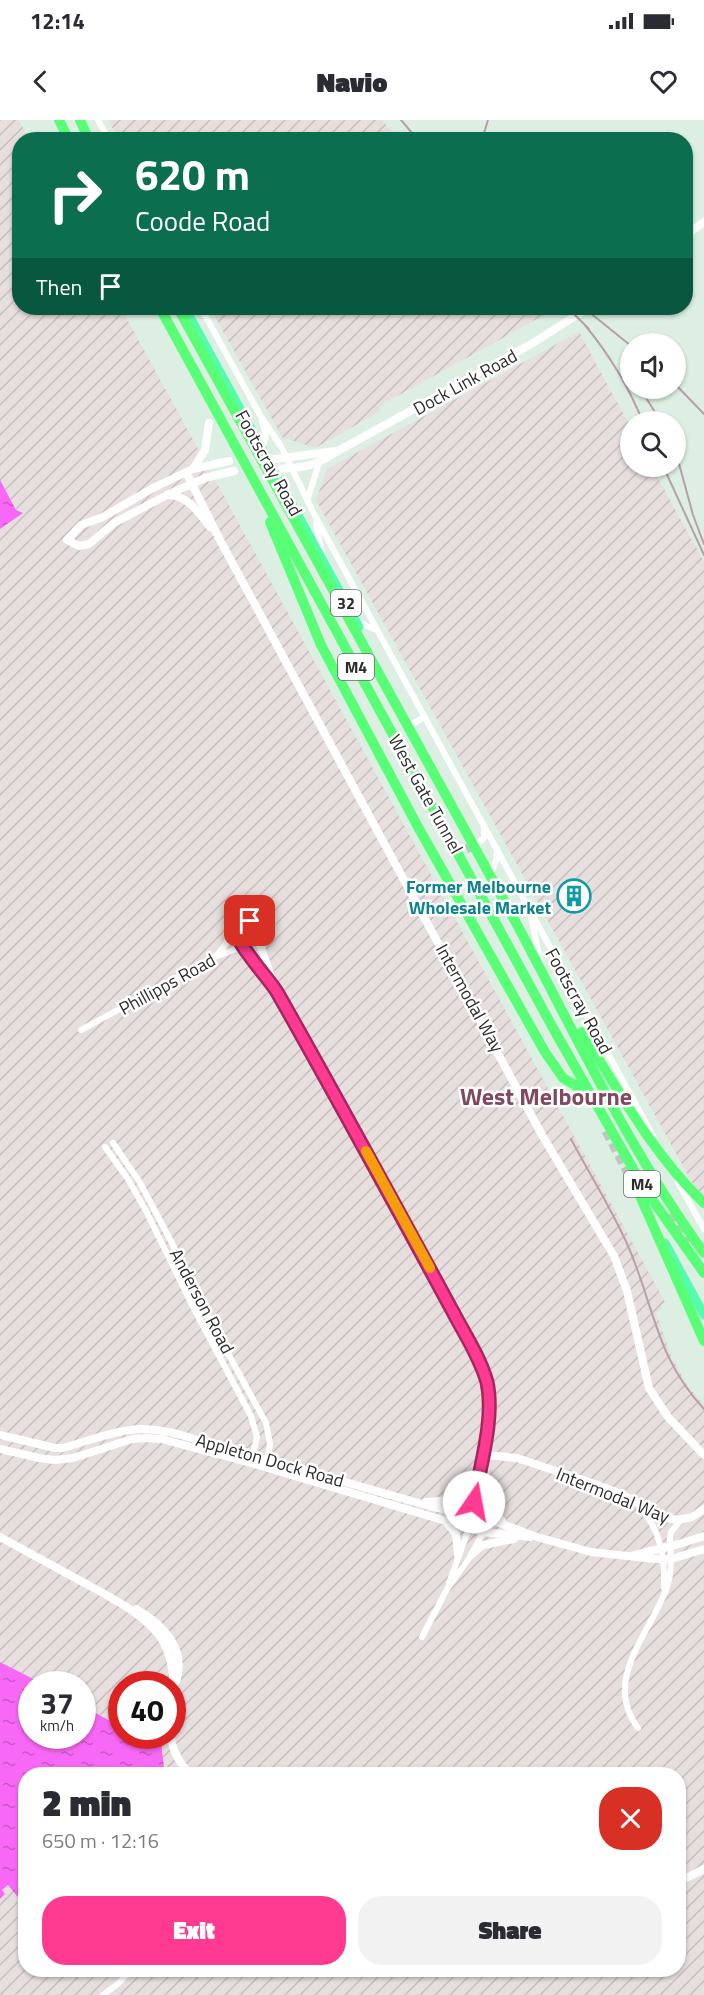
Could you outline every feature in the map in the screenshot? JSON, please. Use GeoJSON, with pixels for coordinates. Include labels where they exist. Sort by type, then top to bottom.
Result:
{"type":"FeatureCollection","features":[{"type":"Feature","properties":{"kind":"highway","name":"West Gate Tunnel"},"geometry":{"type":"LineString","coordinates":[[164,315],[583,1088],[644,1188],[704,1273]]}},
{"type":"Feature","properties":{"kind":"highway","name":"West Gate Tunnel"},"geometry":{"type":"LineString","coordinates":[[182,315],[541,967],[632,1140],[668,1202],[704,1253]]}},
{"type":"Feature","properties":{"kind":"highway"},"geometry":{"type":"LineString","coordinates":[[251,477],[321,645],[418,827],[550,1061],[563,1078],[583,1088],[631,1175],[704,1341]]}},
{"type":"Feature","properties":{"kind":"highway"},"geometry":{"type":"LineString","coordinates":[[541,967],[655,1146],[679,1178],[704,1203]]}},
{"type":"Feature","properties":{"kind":"main road","name":"Footscray Road"},"geometry":{"type":"LineString","coordinates":[[189,315],[492,871]]}},
{"type":"Feature","properties":{"kind":"main road"},"geometry":{"type":"LineString","coordinates":[[656,1226],[704,1315]]}},
{"type":"Feature","properties":{"kind":"street","name":"Footscray Road"},"geometry":{"type":"LineString","coordinates":[[205,315],[260,415],[287,458],[314,514],[704,1229]]}},
{"type":"Feature","properties":{"kind":"street","name":"Dock Link Road"},"geometry":{"type":"LineString","coordinates":[[273,469],[292,469],[319,463],[338,450],[533,344],[577,315]]}},
{"type":"Feature","properties":{"kind":"street"},"geometry":{"type":"LineString","coordinates":[[214,361],[226,354]]}},
{"type":"Feature","properties":{"kind":"street"},"geometry":{"type":"LineString","coordinates":[[260,415],[265,432],[262,450]]}},
{"type":"Feature","properties":{"kind":"street"},"geometry":{"type":"LineString","coordinates":[[189,471],[205,450],[209,423]]}},
{"type":"Feature","properties":{"kind":"street","name":"Dock Link Road"},"geometry":{"type":"LineString","coordinates":[[268,460],[338,450]]}},
{"type":"Feature","properties":{"kind":"street"},"geometry":{"type":"LineString","coordinates":[[229,461],[189,471],[153,488],[103,516],[81,525],[67,540],[79,546],[89,544],[114,523],[167,495],[192,483],[234,471]]}},
{"type":"Feature","properties":{"kind":"street"},"geometry":{"type":"LineString","coordinates":[[307,501],[319,463]]}},
{"type":"Feature","properties":{"kind":"street","name":"Intermodal Way"},"geometry":{"type":"LineString","coordinates":[[189,471],[192,483],[221,542],[542,1135],[614,1256],[627,1291],[649,1388],[668,1417],[704,1455]]}},
{"type":"Feature","properties":{"kind":"street","name":"Intermodal Way"},"geometry":{"type":"LineString","coordinates":[[167,495],[178,496],[189,502],[221,542]]}},
{"type":"Feature","properties":{"kind":"street","name":"Footscray Road"},"geometry":{"type":"LineString","coordinates":[[314,514],[325,564]]}},
{"type":"Feature","properties":{"kind":"street"},"geometry":{"type":"LineString","coordinates":[[356,622],[377,630]]}},
{"type":"Feature","properties":{"kind":"street"},"geometry":{"type":"LineString","coordinates":[[412,724],[425,717]]}},
{"type":"Feature","properties":{"kind":"street"},"geometry":{"type":"LineString","coordinates":[[477,844],[485,836],[482,821]]}},
{"type":"Feature","properties":{"kind":"street","name":"Footscray Road"},"geometry":{"type":"LineString","coordinates":[[492,871],[497,854],[495,845]]}},
{"type":"Feature","properties":{"kind":"street","name":"Footscray Road"},"geometry":{"type":"LineString","coordinates":[[524,899],[531,918],[541,967]]}},
{"type":"Feature","properties":{"kind":"street"},"geometry":{"type":"LineString","coordinates":[[215,957],[226,944],[230,925],[234,920],[244,917],[254,927],[275,988]]}},
{"type":"Feature","properties":{"kind":"street"},"geometry":{"type":"LineString","coordinates":[[234,920],[238,940],[275,988],[474,1352],[487,1382],[489,1397],[485,1456],[486,1518],[483,1532],[472,1554],[447,1590],[422,1637]]}},
{"type":"Feature","properties":{"kind":"street","name":"Phillipps Road"},"geometry":{"type":"LineString","coordinates":[[81,1030],[233,949],[240,948],[275,988]]}},
{"type":"Feature","properties":{"kind":"street","name":"Anderson Road"},"geometry":{"type":"LineString","coordinates":[[113,1143],[139,1181],[172,1243],[189,1282],[266,1423],[270,1443],[267,1463]]}},
{"type":"Feature","properties":{"kind":"street","name":"Anderson Road"},"geometry":{"type":"LineString","coordinates":[[105,1148],[128,1179],[146,1211],[193,1307],[244,1400],[257,1437],[252,1459]]}},
{"type":"Feature","properties":{"kind":"street","name":"Appleton Dock Road"},"geometry":{"type":"LineString","coordinates":[[0,1435],[39,1446],[63,1448],[119,1431],[144,1429],[174,1433],[252,1459]]}},
{"type":"Feature","properties":{"kind":"street","name":"Appleton Dock Road"},"geometry":{"type":"LineString","coordinates":[[0,1449],[54,1460],[73,1458],[117,1443],[145,1438],[161,1439],[252,1459],[486,1518],[536,1538]]}},
{"type":"Feature","properties":{"kind":"street"},"geometry":{"type":"LineString","coordinates":[[447,1590],[469,1528],[485,1456]]}},
{"type":"Feature","properties":{"kind":"street","name":"Intermodal Way"},"geometry":{"type":"LineString","coordinates":[[485,1456],[518,1458],[595,1484],[666,1518],[692,1517],[704,1509]]}},
{"type":"Feature","properties":{"kind":"street","name":"Appleton Dock Road"},"geometry":{"type":"LineString","coordinates":[[267,1463],[483,1532],[536,1538],[591,1552],[628,1557],[670,1559],[704,1549]]}},
{"type":"Feature","properties":{"kind":"street"},"geometry":{"type":"LineString","coordinates":[[486,1472],[495,1513],[507,1525]]}},
{"type":"Feature","properties":{"kind":"street"},"geometry":{"type":"LineString","coordinates":[[414,1501],[466,1498],[476,1490]]}},
{"type":"Feature","properties":{"kind":"street"},"geometry":{"type":"LineString","coordinates":[[639,1504],[656,1528],[661,1544],[664,1575],[663,1598]]}},
{"type":"Feature","properties":{"kind":"street"},"geometry":{"type":"LineString","coordinates":[[638,1728],[630,1714],[627,1702],[626,1678],[636,1648],[663,1598],[671,1574],[670,1537],[676,1525],[683,1519]]}},
{"type":"Feature","properties":{"kind":"street"},"geometry":{"type":"LineString","coordinates":[[444,1521],[456,1534],[458,1555]]}},
{"type":"Feature","properties":{"kind":"street","name":"Appleton Dock Road"},"geometry":{"type":"LineString","coordinates":[[628,1557],[704,1536]]}},
{"type":"Feature","properties":{"kind":"street"},"geometry":{"type":"LineString","coordinates":[[0,1537],[111,1599],[153,1628],[163,1640],[171,1671]]}},
{"type":"Feature","properties":{"kind":"street"},"geometry":{"type":"LineString","coordinates":[[472,1554],[483,1545],[536,1538]]}},
{"type":"Feature","properties":{"kind":"street"},"geometry":{"type":"LineString","coordinates":[[174,1749],[185,1767]]}},
{"type":"Feature","properties":{"kind":"street"},"geometry":{"type":"LineString","coordinates":[[686,1878],[703,1870]]}},
{"type":"Feature","properties":{"kind":"street"},"geometry":{"type":"LineString","coordinates":[[103,1995],[124,1977]]}},
{"type":"Feature","properties":{"kind":"shaded area"},"geometry":{"type":"Polygon","coordinates":[[[0,120],[19,120],[25,132],[12,132],[12,315],[125,315],[665,1302],[656,1312],[671,1356],[687,1385],[704,1405],[704,1995],[0,1995],[0,1899],[5,1894],[2,1890],[8,1885],[18,1897],[18,1977],[686,1977],[686,1767],[165,1767],[160,1749],[186,1749],[186,1671],[108,1671],[108,1720],[96,1713],[96,1671],[18,1671],[0,1662],[0,529],[23,513],[16,510],[0,480],[0,120]]]}},
{"type":"Feature","properties":{"kind":"shaded area"},"geometry":{"type":"Polygon","coordinates":[[[108,120],[381,120],[393,132],[115,132],[108,120]]]}},
{"type":"Feature","properties":{"kind":"shaded area"},"geometry":{"type":"Polygon","coordinates":[[[214,315],[544,315],[379,406],[381,411],[315,448],[282,437],[214,315]]]}},
{"type":"Feature","properties":{"kind":"shaded area"},"geometry":{"type":"Polygon","coordinates":[[[579,332],[622,411],[620,411],[620,477],[657,477],[704,562],[704,1204],[316,500],[327,469],[579,332]]]}},
{"type":"Feature","properties":{"kind":"water"},"geometry":{"type":"Polygon","coordinates":[[[0,480],[16,510],[23,513],[0,529],[0,480]]]}},
{"type":"Feature","properties":{"kind":"water"},"geometry":{"type":"Polygon","coordinates":[[[0,1662],[18,1671],[18,1749],[96,1749],[96,1713],[108,1720],[108,1749],[162,1749],[164,1765],[164,1767],[18,1767],[18,1897],[8,1885],[2,1890],[5,1894],[0,1899],[0,1662]]]}},
{"type":"Feature","properties":{"kind":"tunnel"},"geometry":{"type":"LineString","coordinates":[[454,855],[477,844]]}},
{"type":"Feature","properties":{"kind":"tunnel"},"geometry":{"type":"LineString","coordinates":[[606,1131],[634,1185]]}},
{"type":"Feature","properties":{"kind":"tunnel"},"geometry":{"type":"LineString","coordinates":[[672,1213],[687,1243]]}},
{"type":"Feature","properties":{"kind":"railway"},"geometry":{"type":"LineString","coordinates":[[401,120],[411,132]]}},
{"type":"Feature","properties":{"kind":"railway"},"geometry":{"type":"LineString","coordinates":[[484,132],[488,120]]}},
{"type":"Feature","properties":{"kind":"railway"},"geometry":{"type":"LineString","coordinates":[[575,315],[589,329]]}},
{"type":"Feature","properties":{"kind":"railway"},"geometry":{"type":"LineString","coordinates":[[593,315],[620,337]]}},
{"type":"Feature","properties":{"kind":"railway"},"geometry":{"type":"LineString","coordinates":[[584,324],[617,370],[638,411]]}},
{"type":"Feature","properties":{"kind":"railway"},"geometry":{"type":"LineString","coordinates":[[686,395],[704,414]]}},
{"type":"Feature","properties":{"kind":"railway"},"geometry":{"type":"LineString","coordinates":[[647,399],[654,411]]}},
{"type":"Feature","properties":{"kind":"railway"},"geometry":{"type":"LineString","coordinates":[[668,477],[704,555]]}},
{"type":"Feature","properties":{"kind":"railway"},"geometry":{"type":"LineString","coordinates":[[683,477],[704,544]]}},
{"type":"Feature","properties":{"kind":"railway"},"geometry":{"type":"LineString","coordinates":[[571,1139],[625,1238],[667,1354],[689,1391],[704,1409]]}},
{"type":"Feature","properties":{"kind":"slow traffic"},"geometry":{"type":"LineString","coordinates":[[366,1151],[430,1268]]}},
{"type":"Feature","properties":{"kind":"place","name":"Former Melbourne Wholesale Market"},"geometry":{"type":"Point","coordinates":[574,896]}},
{"type":"Feature","properties":{"kind":"district","name":"West Melbourne"},"geometry":{"type":"Point","coordinates":[546,1096]}},
{"type":"Feature","properties":{"kind":"route"},"geometry":{"type":"LineString","coordinates":[[250,921],[244,917],[234,920],[238,940],[275,988],[471,1343],[482,1368],[489,1397],[485,1455],[474,1502]]}}]}
